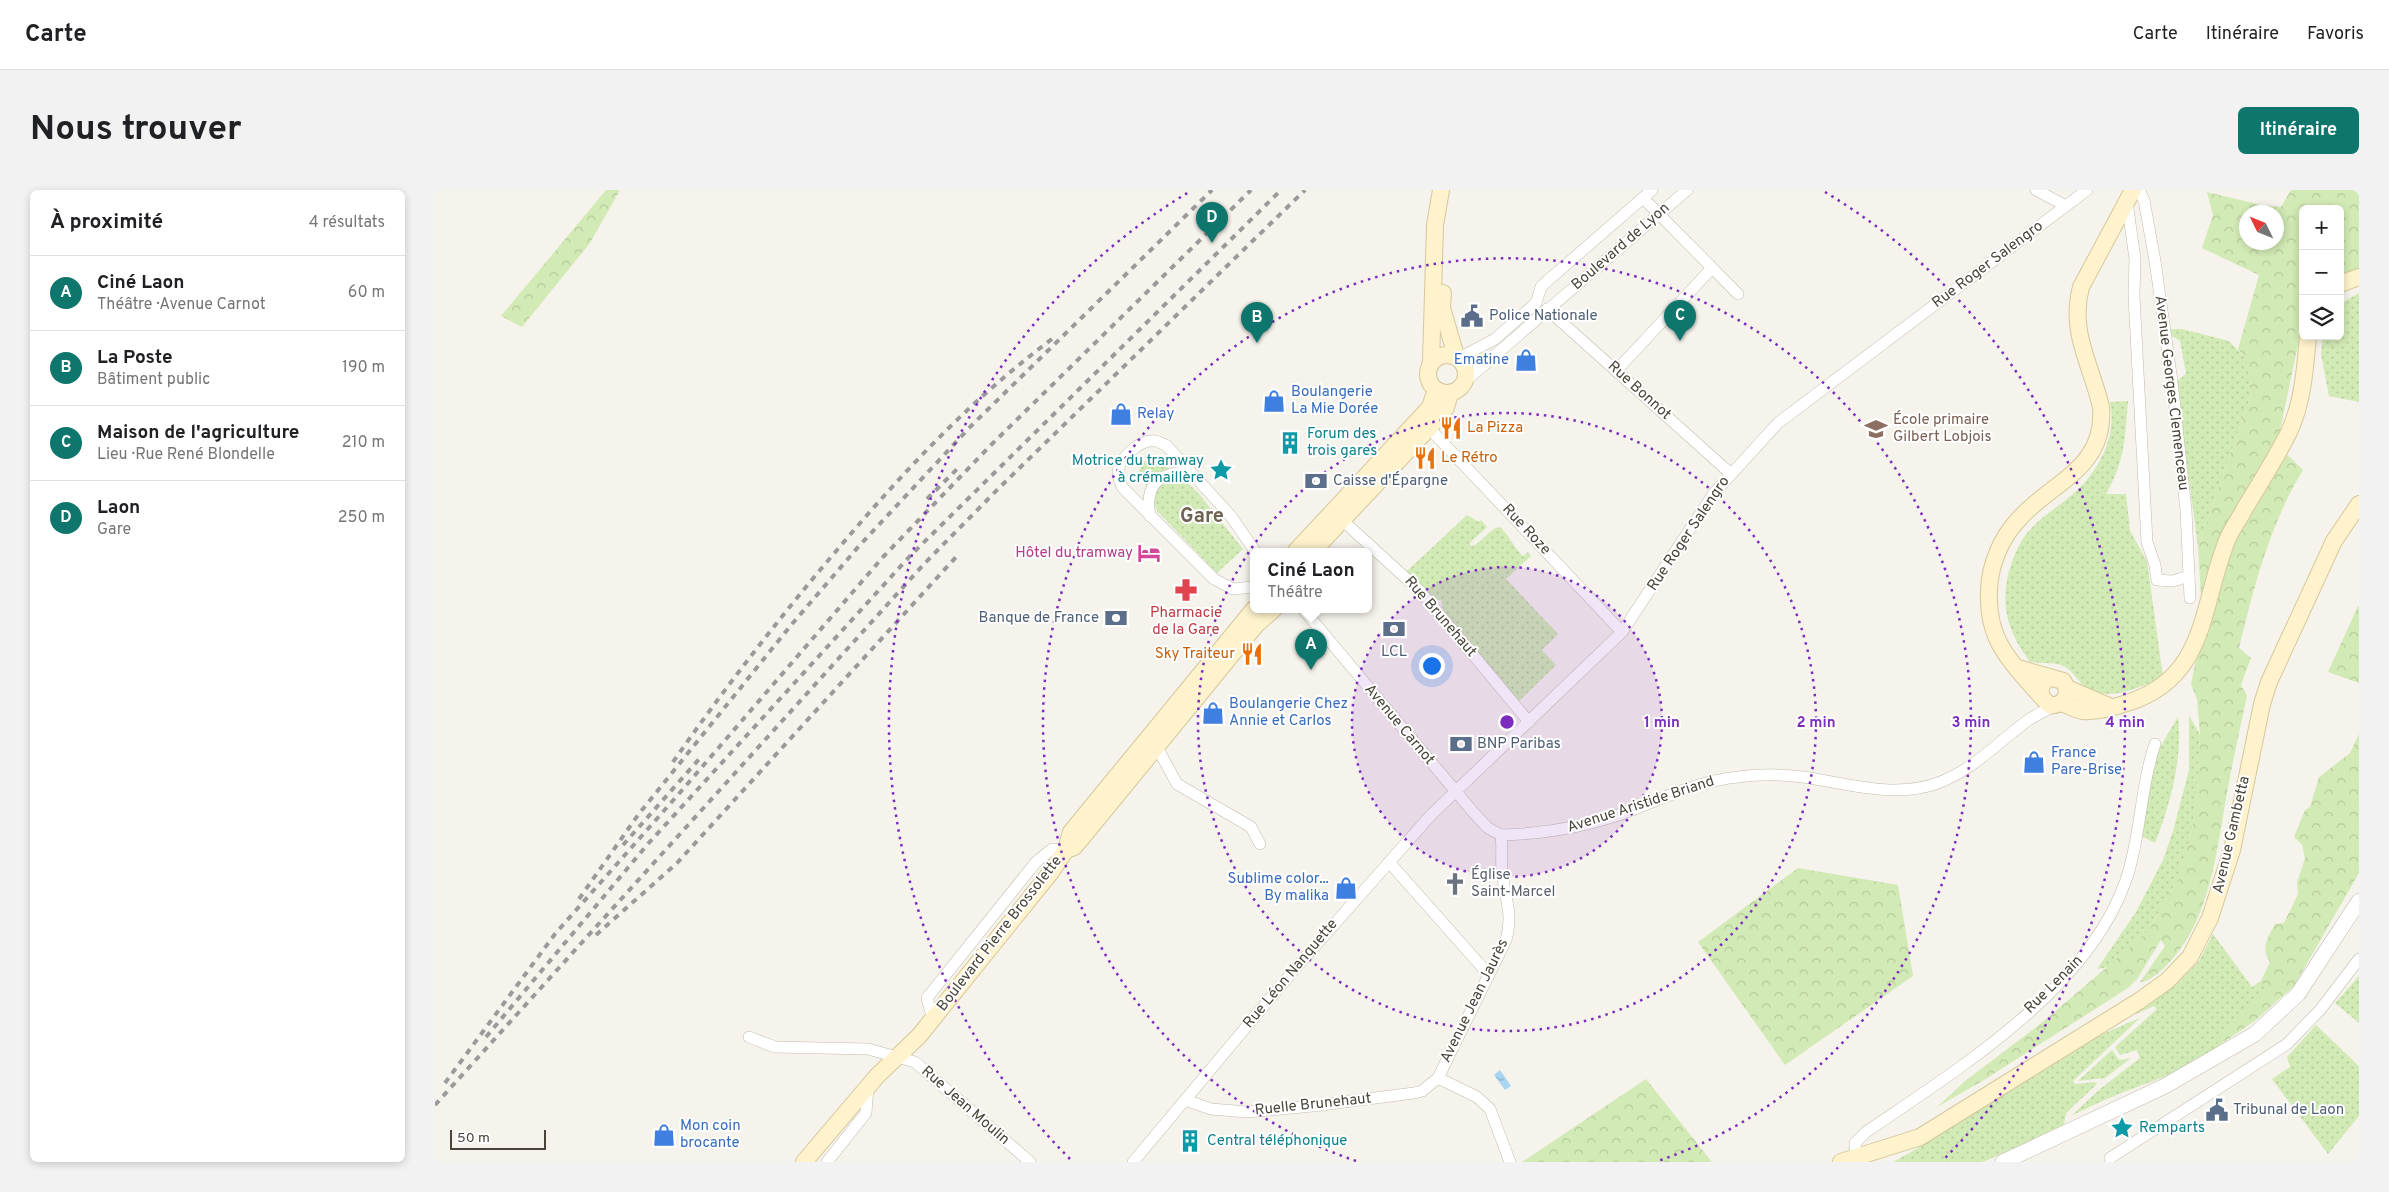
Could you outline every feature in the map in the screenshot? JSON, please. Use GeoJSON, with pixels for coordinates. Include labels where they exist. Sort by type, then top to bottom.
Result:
{"type":"FeatureCollection","features":[{"type":"Feature","properties":{"kind":"main road"},"geometry":{"type":"LineString","coordinates":[[1299,548],[1443,392],[1456,391],[1464,382],[1466,369],[1457,357],[1443,308],[1442,190]]}},
{"type":"Feature","properties":{"kind":"main road"},"geometry":{"type":"LineString","coordinates":[[1316,548],[1446,408],[1443,392],[1428,380],[1428,367],[1431,362],[1435,225],[1442,190]]}},
{"type":"Feature","properties":{"kind":"main road"},"geometry":{"type":"LineString","coordinates":[[2130,196],[2081,287],[2076,310],[2077,329],[2101,407],[2102,420],[2098,441],[2094,450],[2077,470],[2017,521],[2001,546],[1991,574],[1989,601],[1993,628],[2005,654],[2053,698],[2082,711],[2111,707],[2142,698],[2170,682],[2190,654],[2196,642],[2215,574],[2229,536],[2279,452],[2294,420],[2301,397],[2308,340]]}},
{"type":"Feature","properties":{"kind":"main road"},"geometry":{"type":"LineString","coordinates":[[2344,283],[2359,278]]}},
{"type":"Feature","properties":{"kind":"main road"},"geometry":{"type":"LineString","coordinates":[[1431,362],[1443,355],[1457,357]]}},
{"type":"Feature","properties":{"kind":"main road","name":"Avenue Gambetta"},"geometry":{"type":"LineString","coordinates":[[1849,1159],[1921,1136],[2147,996],[2167,981],[2190,957],[2210,918],[2227,867],[2260,711],[2269,682],[2334,541],[2359,504]]}},
{"type":"Feature","properties":{"kind":"main road"},"geometry":{"type":"LineString","coordinates":[[1066,850],[1071,832],[1251,613]]}},
{"type":"Feature","properties":{"kind":"main road","name":"Boulevard Pierre Brossolette"},"geometry":{"type":"LineString","coordinates":[[804,1162],[868,1086],[933,1020],[1051,872],[1066,850],[1074,846],[1081,839],[1257,625],[1270,613]]}},
{"type":"Feature","properties":{"kind":"main road"},"geometry":{"type":"LineString","coordinates":[[2019,668],[2049,678],[2041,684],[2053,698]]}},
{"type":"Feature","properties":{"kind":"street","name":"Boulevard de Lyon"},"geometry":{"type":"LineString","coordinates":[[1464,382],[1547,308],[1687,190]]}},
{"type":"Feature","properties":{"kind":"street"},"geometry":{"type":"LineString","coordinates":[[2036,190],[2066,206]]}},
{"type":"Feature","properties":{"kind":"street","name":"Rue Roger Salengro"},"geometry":{"type":"LineString","coordinates":[[1455,792],[1622,632],[1695,521],[1730,473],[1778,423],[2087,190]]}},
{"type":"Feature","properties":{"kind":"street","name":"Avenue Georges Clemenceau"},"geometry":{"type":"LineString","coordinates":[[2139,190],[2144,200],[2155,261],[2172,380],[2186,510],[2190,598]]}},
{"type":"Feature","properties":{"kind":"street","name":"Boulevard de Lyon"},"geometry":{"type":"LineString","coordinates":[[1457,357],[1502,333],[1536,303],[1541,287],[1545,283],[1647,194]]}},
{"type":"Feature","properties":{"kind":"street"},"geometry":{"type":"LineString","coordinates":[[1647,194],[1658,214],[1738,294]]}},
{"type":"Feature","properties":{"kind":"street","name":"Avenue Georges Clemenceau"},"geometry":{"type":"LineString","coordinates":[[2130,196],[2135,259],[2134,296],[2143,503],[2147,542],[2155,565],[2157,580],[2173,581],[2189,576]]}},
{"type":"Feature","properties":{"kind":"street"},"geometry":{"type":"LineString","coordinates":[[1616,371],[1712,268]]}},
{"type":"Feature","properties":{"kind":"street","name":"Rue Bonnot"},"geometry":{"type":"LineString","coordinates":[[1547,308],[1730,473]]}},
{"type":"Feature","properties":{"kind":"street","name":"Rue Roze"},"geometry":{"type":"LineString","coordinates":[[1429,428],[1622,632]]}},
{"type":"Feature","properties":{"kind":"street"},"geometry":{"type":"LineString","coordinates":[[1250,588],[1238,590],[1220,584],[1123,488],[1117,472],[1128,454],[1140,444],[1157,441],[1166,445],[1230,515],[1253,548]]}},
{"type":"Feature","properties":{"kind":"street"},"geometry":{"type":"LineString","coordinates":[[1150,516],[1148,498],[1158,480],[1169,473],[1190,471]]}},
{"type":"Feature","properties":{"kind":"street","name":"Rue Brunehaut"},"geometry":{"type":"LineString","coordinates":[[1342,520],[1420,591],[1529,722]]}},
{"type":"Feature","properties":{"kind":"street","name":"Avenue Carnot"},"geometry":{"type":"LineString","coordinates":[[1306,613],[1455,792],[1488,828],[1501,835]]}},
{"type":"Feature","properties":{"kind":"street","name":"Avenue Aristide Briand"},"geometry":{"type":"LineString","coordinates":[[1501,835],[1527,835],[1574,828],[1628,811],[1677,791],[1716,780],[1738,777],[1784,775],[1889,790],[1920,788],[1936,784],[1965,771],[2053,698]]}},
{"type":"Feature","properties":{"kind":"street","name":"Rue Lenain"},"geometry":{"type":"LineString","coordinates":[[1849,1159],[1855,1144],[1866,1132],[1963,1066],[2003,1034],[2062,981],[2086,953],[2109,919],[2126,879],[2136,840],[2146,770],[2155,744]]}},
{"type":"Feature","properties":{"kind":"street"},"geometry":{"type":"LineString","coordinates":[[1157,747],[1177,784],[1251,827],[1260,844]]}},
{"type":"Feature","properties":{"kind":"street","name":"Rue Léon Nanquette"},"geometry":{"type":"LineString","coordinates":[[1133,1162],[1299,964],[1389,862],[1455,792]]}},
{"type":"Feature","properties":{"kind":"street","name":"Avenue Jean Jaurès"},"geometry":{"type":"LineString","coordinates":[[1438,1078],[1506,940],[1511,920],[1502,877],[1501,835]]}},
{"type":"Feature","properties":{"kind":"street"},"geometry":{"type":"LineString","coordinates":[[1389,862],[1489,975]]}},
{"type":"Feature","properties":{"kind":"street"},"geometry":{"type":"LineString","coordinates":[[2003,1162],[2165,1086],[2255,1034],[2298,994],[2359,901]]}},
{"type":"Feature","properties":{"kind":"street"},"geometry":{"type":"LineString","coordinates":[[2107,1160],[2217,1087],[2287,1044],[2320,1010],[2359,959]]}},
{"type":"Feature","properties":{"kind":"street","name":"Rue Jean Moulin"},"geometry":{"type":"LineString","coordinates":[[749,1037],[775,1047],[868,1049],[915,1062],[1030,1162]]}},
{"type":"Feature","properties":{"kind":"street"},"geometry":{"type":"LineString","coordinates":[[1438,1078],[1477,1097],[1489,1109],[1510,1162]]}},
{"type":"Feature","properties":{"kind":"street","name":"Ruelle Brunehaut"},"geometry":{"type":"LineString","coordinates":[[1185,1100],[1211,1109],[1247,1112],[1414,1093],[1422,1091],[1438,1078]]}},
{"type":"Feature","properties":{"kind":"street"},"geometry":{"type":"LineString","coordinates":[[827,1162],[867,1113],[868,1086]]}},
{"type":"Feature","properties":{"kind":"green space"},"geometry":{"type":"Polygon","coordinates":[[[606,190],[620,190],[590,243],[522,327],[501,316],[606,190]]]}},
{"type":"Feature","properties":{"kind":"green space"},"geometry":{"type":"Polygon","coordinates":[[[2291,190],[2359,190],[2359,269],[2344,275],[2344,205],[2299,205],[2299,340],[2277,445],[2303,470],[2281,512],[2264,556],[2239,648],[2251,658],[2241,685],[2247,696],[2209,887],[2191,932],[2179,951],[2163,969],[2146,981],[2140,982],[2165,946],[2161,940],[2137,979],[2128,988],[1984,1080],[1937,1107],[1965,1081],[2039,1025],[2147,933],[2178,879],[2192,830],[2197,793],[2200,735],[2197,699],[2191,684],[2199,645],[2201,596],[2198,547],[2251,395],[2247,361],[2238,349],[2259,275],[2202,248],[2213,215],[2207,192],[2261,205],[2239,205],[2239,250],[2284,250],[2284,205],[2282,205],[2291,190]]]}},
{"type":"Feature","properties":{"kind":"green space"},"geometry":{"type":"Polygon","coordinates":[[[2359,293],[2359,402],[2329,396],[2321,354],[2323,340],[2344,340],[2344,302],[2359,293]]]}},
{"type":"Feature","properties":{"kind":"green space"},"geometry":{"type":"Polygon","coordinates":[[[2170,329],[2182,329],[2229,341],[2247,360],[2251,395],[2198,547],[2176,382],[2186,374],[2180,341],[2172,336],[2170,329]]]}},
{"type":"Feature","properties":{"kind":"green space"},"geometry":{"type":"Polygon","coordinates":[[[2128,401],[2121,460],[2106,494],[2126,494],[2130,531],[2147,561],[2163,677],[2134,689],[2113,694],[2103,694],[2084,686],[2071,672],[2061,665],[2030,662],[2010,626],[2005,602],[2006,590],[2011,565],[2021,542],[2028,532],[2038,521],[2074,493],[2092,474],[2099,463],[2109,440],[2112,415],[2110,402],[2128,401]]]}},
{"type":"Feature","properties":{"kind":"green space"},"geometry":{"type":"Polygon","coordinates":[[[1154,458],[1183,478],[1199,494],[1243,549],[1217,573],[1157,511],[1153,501],[1155,493],[1141,481],[1139,471],[1143,462],[1154,458]]]}},
{"type":"Feature","properties":{"kind":"green space"},"geometry":{"type":"Polygon","coordinates":[[[1467,515],[1479,522],[1481,520],[1487,527],[1470,543],[1471,546],[1500,527],[1523,556],[1528,552],[1531,556],[1506,579],[1558,634],[1542,650],[1556,665],[1519,701],[1443,610],[1441,600],[1434,600],[1406,572],[1467,515]]]}},
{"type":"Feature","properties":{"kind":"green space"},"geometry":{"type":"Polygon","coordinates":[[[2359,606],[2359,683],[2328,672],[2359,606]]]}},
{"type":"Feature","properties":{"kind":"green space"},"geometry":{"type":"Polygon","coordinates":[[[2189,715],[2200,735],[2197,793],[2192,830],[2178,879],[2147,933],[2109,967],[2097,969],[2136,912],[2163,860],[2173,831],[2189,770],[2189,715]]]}},
{"type":"Feature","properties":{"kind":"green space"},"geometry":{"type":"Polygon","coordinates":[[[2178,717],[2179,749],[2177,765],[2166,813],[2155,843],[2141,836],[2154,757],[2178,717]]]}},
{"type":"Feature","properties":{"kind":"green space"},"geometry":{"type":"Polygon","coordinates":[[[2359,734],[2359,873],[2294,986],[2256,1020],[2218,1046],[2218,1035],[2267,991],[2261,981],[2270,962],[2265,948],[2266,943],[2275,924],[2284,923],[2298,894],[2297,883],[2305,858],[2302,845],[2294,837],[2305,810],[2310,807],[2319,777],[2350,753],[2359,734]]]}},
{"type":"Feature","properties":{"kind":"green space"},"geometry":{"type":"Polygon","coordinates":[[[1798,868],[1898,885],[1913,976],[1785,1065],[1698,942],[1798,868]]]}},
{"type":"Feature","properties":{"kind":"green space"},"geometry":{"type":"Polygon","coordinates":[[[2213,934],[2252,987],[2261,981],[2268,991],[2218,1035],[2218,1046],[2194,1063],[2108,1098],[2071,1116],[2100,1089],[2140,1058],[2137,1050],[2120,1055],[2115,1047],[2157,1009],[2154,1006],[2136,1014],[2135,1012],[2176,985],[2199,961],[2213,934]]]}},
{"type":"Feature","properties":{"kind":"green space"},"geometry":{"type":"Polygon","coordinates":[[[2359,976],[2359,1023],[2335,1003],[2359,976]]]}},
{"type":"Feature","properties":{"kind":"green space"},"geometry":{"type":"Polygon","coordinates":[[[2140,1018],[2073,1081],[2075,1084],[2095,1082],[2097,1084],[2066,1113],[2064,1125],[1983,1162],[1893,1162],[2045,1067],[2107,1032],[2140,1018]]]}},
{"type":"Feature","properties":{"kind":"green space"},"geometry":{"type":"Polygon","coordinates":[[[2316,1025],[2359,1066],[2359,1116],[2328,1154],[2272,1079],[2290,1067],[2287,1057],[2316,1025]]]}},
{"type":"Feature","properties":{"kind":"green space"},"geometry":{"type":"Polygon","coordinates":[[[2112,1050],[2119,1060],[2131,1058],[2105,1078],[2078,1081],[2112,1050]]]}},
{"type":"Feature","properties":{"kind":"green space"},"geometry":{"type":"Polygon","coordinates":[[[1646,1079],[1712,1162],[1522,1162],[1646,1079]]]}},
{"type":"Feature","properties":{"kind":"water"},"geometry":{"type":"Polygon","coordinates":[[[1500,1070],[1511,1086],[1505,1090],[1494,1075],[1500,1070]]]}},
{"type":"Feature","properties":{"kind":"railway"},"geometry":{"type":"LineString","coordinates":[[579,899],[638,815],[792,624],[859,546],[971,426],[1212,190]]}},
{"type":"Feature","properties":{"kind":"railway"},"geometry":{"type":"LineString","coordinates":[[445,1083],[555,934],[883,557],[991,445],[1251,190]]}},
{"type":"Feature","properties":{"kind":"railway"},"geometry":{"type":"LineString","coordinates":[[486,1037],[647,845],[910,556],[1281,190]]}},
{"type":"Feature","properties":{"kind":"railway"},"geometry":{"type":"LineString","coordinates":[[435,1105],[924,564],[998,489],[1305,190]]}},
{"type":"Feature","properties":{"kind":"railway"},"geometry":{"type":"LineString","coordinates":[[673,762],[773,628],[837,550],[912,465],[992,387],[1052,339]]}},
{"type":"Feature","properties":{"kind":"railway"},"geometry":{"type":"LineString","coordinates":[[927,499],[957,469]]}},
{"type":"Feature","properties":{"kind":"railway"},"geometry":{"type":"LineString","coordinates":[[596,935],[677,863],[956,557]]}},
{"type":"Feature","properties":{"kind":"railway"},"geometry":{"type":"LineString","coordinates":[[623,845],[701,757]]}},
{"type":"Feature","properties":{"kind":"place","name":"Laon"},"geometry":{"type":"Point","coordinates":[1212,243]}},
{"type":"Feature","properties":{"kind":"place","name":"Police Nationale"},"geometry":{"type":"Point","coordinates":[1472,316]}},
{"type":"Feature","properties":{"kind":"place","name":"Maison de l'agriculture"},"geometry":{"type":"Point","coordinates":[1680,341]}},
{"type":"Feature","properties":{"kind":"place","name":"La Poste"},"geometry":{"type":"Point","coordinates":[1257,343]}},
{"type":"Feature","properties":{"kind":"place","name":"Ematine"},"geometry":{"type":"Point","coordinates":[1526,360]}},
{"type":"Feature","properties":{"kind":"place","name":"Boulangerie La Mie Dorée"},"geometry":{"type":"Point","coordinates":[1274,401]}},
{"type":"Feature","properties":{"kind":"place","name":"Relay"},"geometry":{"type":"Point","coordinates":[1121,414]}},
{"type":"Feature","properties":{"kind":"place","name":"La Pizza"},"geometry":{"type":"Point","coordinates":[1451,428]}},
{"type":"Feature","properties":{"kind":"place","name":"École primaire Gilbert Lobjois"},"geometry":{"type":"Point","coordinates":[1876,429]}},
{"type":"Feature","properties":{"kind":"place","name":"Forum des trois gares"},"geometry":{"type":"Point","coordinates":[1290,443]}},
{"type":"Feature","properties":{"kind":"place","name":"Le Rétro"},"geometry":{"type":"Point","coordinates":[1425,458]}},
{"type":"Feature","properties":{"kind":"place","name":"Motrice du tramway à crémaillère"},"geometry":{"type":"Point","coordinates":[1221,470]}},
{"type":"Feature","properties":{"kind":"place","name":"Caisse d'Épargne"},"geometry":{"type":"Point","coordinates":[1316,481]}},
{"type":"Feature","properties":{"kind":"place","name":"Hôtel du tramway"},"geometry":{"type":"Point","coordinates":[1149,553]}},
{"type":"Feature","properties":{"kind":"place","name":"Pharmacie de la Gare"},"geometry":{"type":"Point","coordinates":[1186,590]}},
{"type":"Feature","properties":{"kind":"place","name":"Banque de France"},"geometry":{"type":"Point","coordinates":[1116,618]}},
{"type":"Feature","properties":{"kind":"place","name":"LCL"},"geometry":{"type":"Point","coordinates":[1394,629]}},
{"type":"Feature","properties":{"kind":"place","name":"Sky Traiteur"},"geometry":{"type":"Point","coordinates":[1252,654]}},
{"type":"Feature","properties":{"kind":"place","name":"Ciné Laon"},"geometry":{"type":"Point","coordinates":[1311,670]}},
{"type":"Feature","properties":{"kind":"place","name":"Boulangerie Chez Annie et Carlos"},"geometry":{"type":"Point","coordinates":[1213,713]}},
{"type":"Feature","properties":{"kind":"place","name":"BNP Paribas"},"geometry":{"type":"Point","coordinates":[1461,744]}},
{"type":"Feature","properties":{"kind":"place","name":"France Pare-Brise"},"geometry":{"type":"Point","coordinates":[2034,762]}},
{"type":"Feature","properties":{"kind":"place","name":"Église Saint-Marcel"},"geometry":{"type":"Point","coordinates":[1455,884]}},
{"type":"Feature","properties":{"kind":"place","name":"Sublime color... By malika"},"geometry":{"type":"Point","coordinates":[1346,888]}},
{"type":"Feature","properties":{"kind":"place","name":"Tribunal de Laon"},"geometry":{"type":"Point","coordinates":[2217,1110]}},
{"type":"Feature","properties":{"kind":"place","name":"Remparts"},"geometry":{"type":"Point","coordinates":[2122,1128]}},
{"type":"Feature","properties":{"kind":"place","name":"Mon coin brocante"},"geometry":{"type":"Point","coordinates":[664,1135]}},
{"type":"Feature","properties":{"kind":"place","name":"Central téléphonique"},"geometry":{"type":"Point","coordinates":[1190,1141]}},
{"type":"Feature","properties":{"kind":"district","name":"Gare"},"geometry":{"type":"Point","coordinates":[1202,517]}}]}
